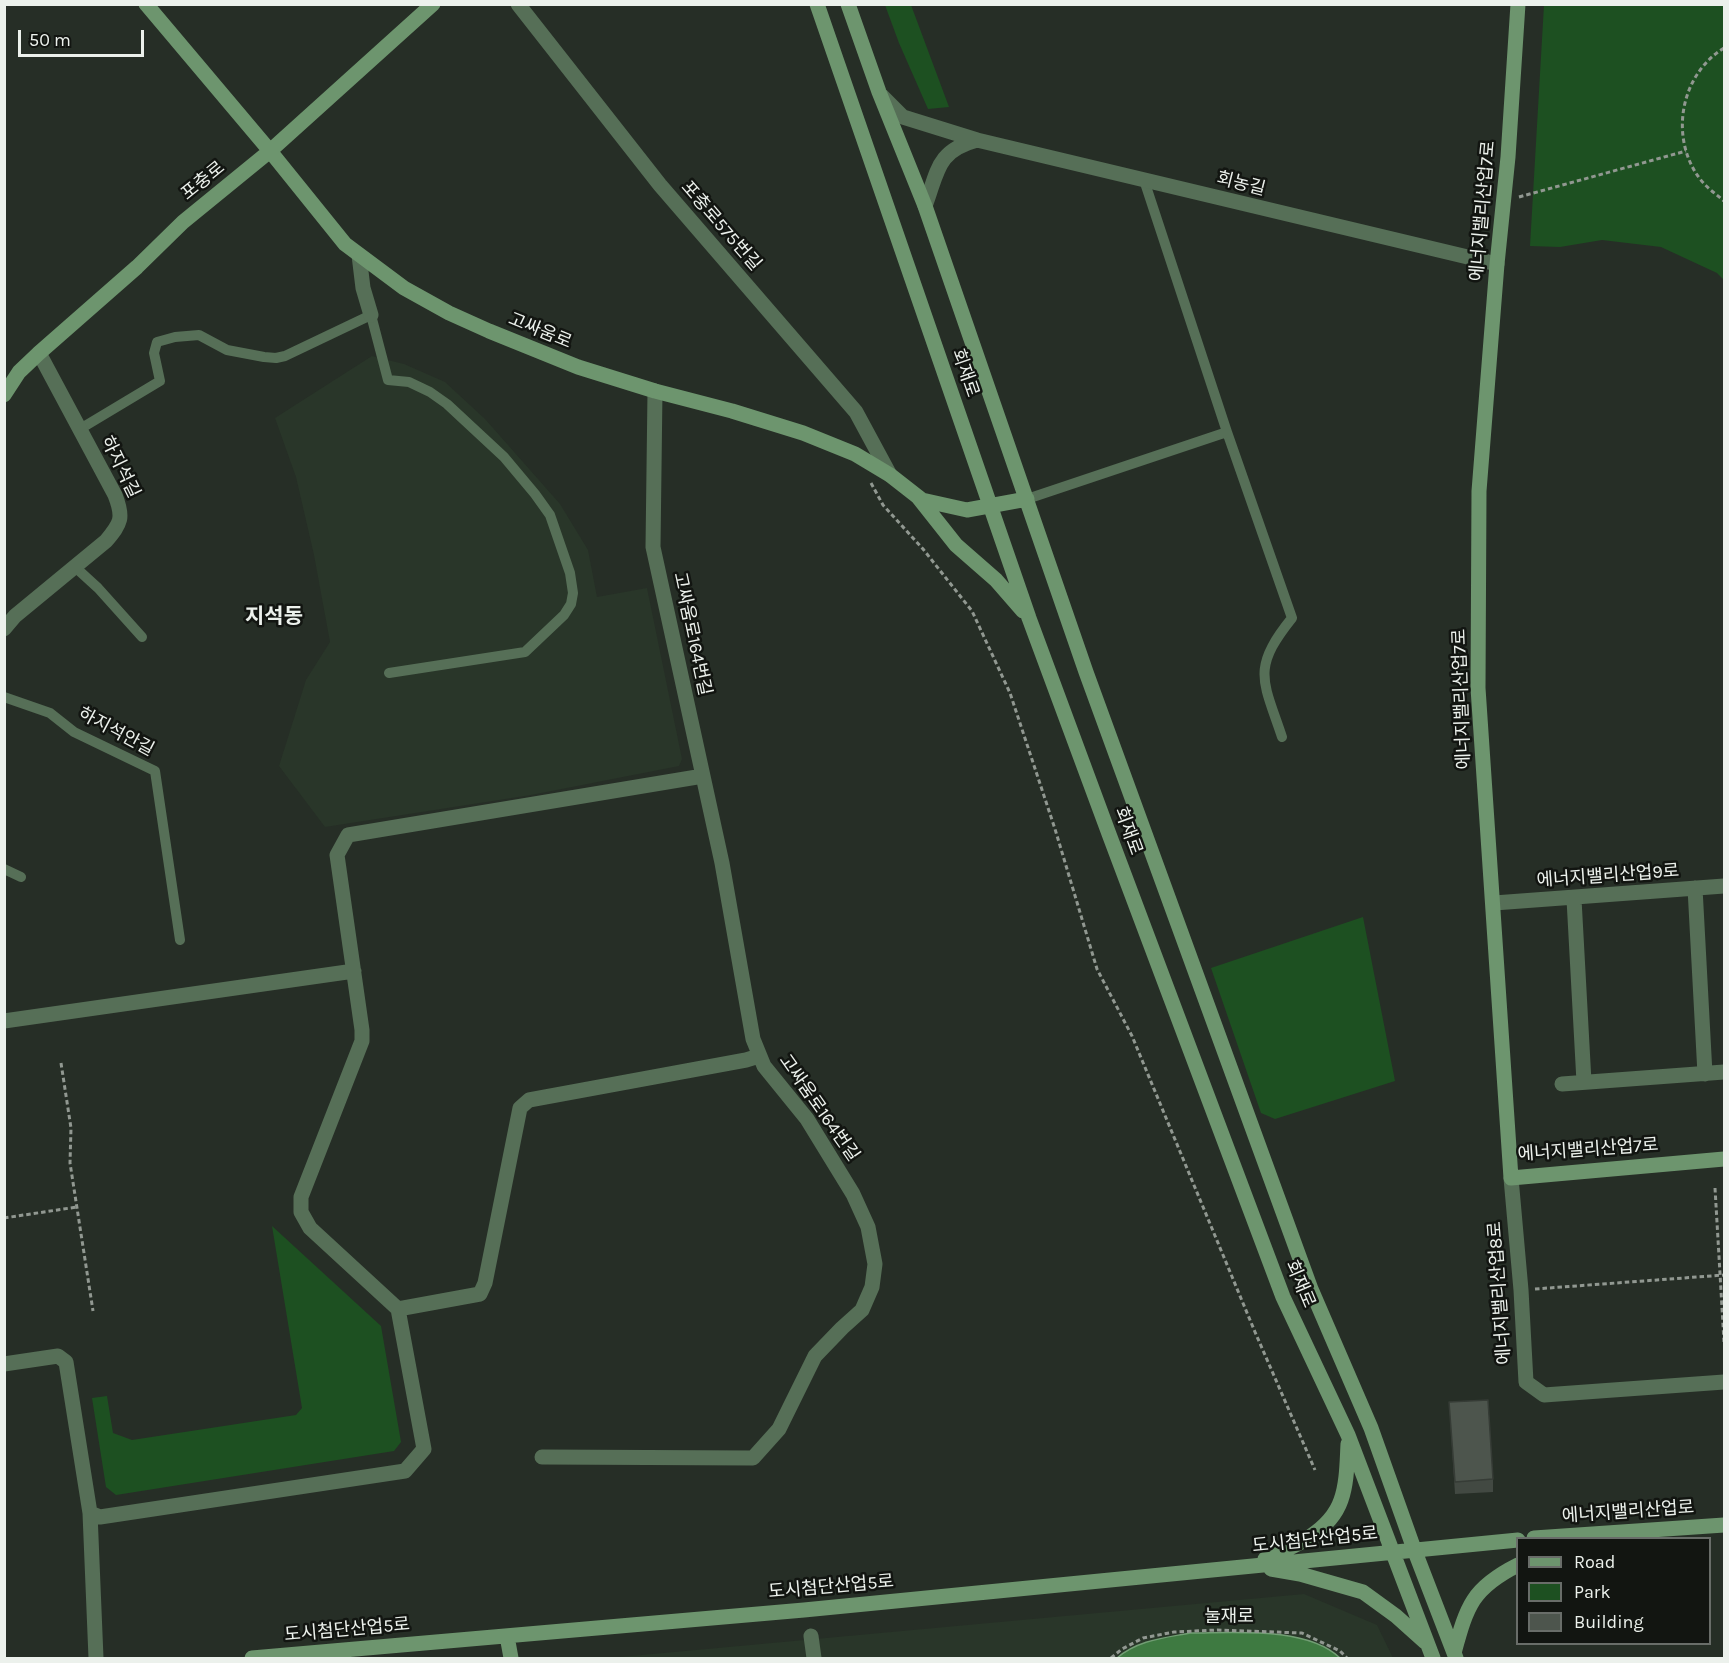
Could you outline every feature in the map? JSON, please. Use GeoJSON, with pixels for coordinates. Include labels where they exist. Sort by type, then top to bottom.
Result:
{"type":"FeatureCollection","features":[{"type":"Feature","properties":{"kind":"main road","name":"고싸움로"},"geometry":{"type":"LineString","coordinates":[[146,4],[345,244],[404,288],[469,322],[578,367],[803,433],[855,454],[890,475],[922,500],[967,510],[1027,499]]}},
{"type":"Feature","properties":{"kind":"main road","name":"포충로"},"geometry":{"type":"LineString","coordinates":[[4,395],[19,372],[39,353],[137,267],[183,222],[270,151],[433,4]]}},
{"type":"Feature","properties":{"kind":"main road","name":"회재로"},"geometry":{"type":"LineString","coordinates":[[817,4],[1029,618],[1283,1297],[1348,1435],[1430,1651]]}},
{"type":"Feature","properties":{"kind":"main road","name":"회재로"},"geometry":{"type":"LineString","coordinates":[[848,4],[879,92],[925,206],[1086,672],[1307,1278],[1371,1428],[1414,1550],[1455,1656]]}},
{"type":"Feature","properties":{"kind":"main road","name":"에너지밸리산업7로"},"geometry":{"type":"LineString","coordinates":[[1518,4],[1479,491],[1478,676],[1511,1178],[1725,1159]]}},
{"type":"Feature","properties":{"kind":"main road"},"geometry":{"type":"LineString","coordinates":[[916,495],[956,545],[996,580],[1029,618]]}},
{"type":"Feature","properties":{"kind":"main road"},"geometry":{"type":"LineString","coordinates":[[1251,1565],[1297,1546],[1330,1520],[1341,1501],[1347,1473],[1348,1435]]}},
{"type":"Feature","properties":{"kind":"main road","name":"에너지밸리산업로"},"geometry":{"type":"LineString","coordinates":[[1573,1537],[1725,1525]]}},
{"type":"Feature","properties":{"kind":"main road"},"geometry":{"type":"LineString","coordinates":[[1414,1550],[1516,1540]]}},
{"type":"Feature","properties":{"kind":"main road","name":"도시첨단산업5로"},"geometry":{"type":"LineString","coordinates":[[252,1659],[804,1610],[1414,1550]]}},
{"type":"Feature","properties":{"kind":"main road"},"geometry":{"type":"LineString","coordinates":[[1251,1565],[1300,1574],[1363,1592],[1396,1616],[1430,1651]]}},
{"type":"Feature","properties":{"kind":"main road"},"geometry":{"type":"LineString","coordinates":[[1455,1656],[1468,1605],[1482,1588],[1516,1566]]}},
{"type":"Feature","properties":{"kind":"main road"},"geometry":{"type":"LineString","coordinates":[[507,1636],[511,1659]]}},
{"type":"Feature","properties":{"kind":"street","name":"포충로575번길"},"geometry":{"type":"LineString","coordinates":[[518,4],[660,185],[856,412],[890,475]]}},
{"type":"Feature","properties":{"kind":"street","name":"회농길"},"geometry":{"type":"LineString","coordinates":[[879,92],[886,102],[903,117],[977,140],[1497,264]]}},
{"type":"Feature","properties":{"kind":"street"},"geometry":{"type":"LineString","coordinates":[[925,206],[936,172],[944,158],[957,146],[977,140]]}},
{"type":"Feature","properties":{"kind":"street"},"geometry":{"type":"LineString","coordinates":[[359,255],[363,288],[371,315]]}},
{"type":"Feature","properties":{"kind":"street","name":"하지석길"},"geometry":{"type":"LineString","coordinates":[[4,629],[15,616],[106,541],[122,517],[115,495],[39,353]]}},
{"type":"Feature","properties":{"kind":"street","name":"고싸움로164번길"},"geometry":{"type":"LineString","coordinates":[[542,1458],[753,1458],[779,1429],[814,1356],[862,1310],[873,1287],[875,1264],[868,1227],[854,1194],[807,1119],[764,1066],[748,1017],[722,863],[653,547],[655,391]]}},
{"type":"Feature","properties":{"kind":"street"},"geometry":{"type":"LineString","coordinates":[[90,1513],[100,1517],[405,1471],[424,1449],[398,1309],[310,1228],[301,1212],[301,1197],[362,1041],[337,855],[348,835],[703,776]]}},
{"type":"Feature","properties":{"kind":"street","name":"에너지밸리산업9로"},"geometry":{"type":"LineString","coordinates":[[1494,903],[1574,899],[1725,886]]}},
{"type":"Feature","properties":{"kind":"street"},"geometry":{"type":"LineString","coordinates":[[1695,888],[1705,1074]]}},
{"type":"Feature","properties":{"kind":"street"},"geometry":{"type":"LineString","coordinates":[[1574,899],[1584,1082]]}},
{"type":"Feature","properties":{"kind":"street"},"geometry":{"type":"LineString","coordinates":[[4,1021],[354,971]]}},
{"type":"Feature","properties":{"kind":"street"},"geometry":{"type":"LineString","coordinates":[[398,1309],[480,1294],[485,1283],[519,1108],[530,1100],[759,1056]]}},
{"type":"Feature","properties":{"kind":"street"},"geometry":{"type":"LineString","coordinates":[[1562,1084],[1725,1072]]}},
{"type":"Feature","properties":{"kind":"street","name":"에너지밸리산업8로"},"geometry":{"type":"LineString","coordinates":[[1511,1178],[1527,1382],[1544,1395],[1725,1382]]}},
{"type":"Feature","properties":{"kind":"street"},"geometry":{"type":"LineString","coordinates":[[4,1364],[58,1356],[66,1362],[90,1513],[96,1659]]}},
{"type":"Feature","properties":{"kind":"street"},"geometry":{"type":"LineString","coordinates":[[811,1636],[814,1659]]}},
{"type":"Feature","properties":{"kind":"lane"},"geometry":{"type":"LineString","coordinates":[[1144,180],[1227,432],[1292,618],[1267,655],[1264,676],[1282,737]]}},
{"type":"Feature","properties":{"kind":"lane"},"geometry":{"type":"LineString","coordinates":[[80,429],[160,381],[154,353],[157,342],[175,337],[199,335],[227,350],[276,358],[285,356],[371,315],[388,380],[409,382],[430,392],[447,404],[504,458],[535,494],[550,515],[570,573],[573,593],[571,604],[564,615],[525,652],[389,673]]}},
{"type":"Feature","properties":{"kind":"lane"},"geometry":{"type":"LineString","coordinates":[[1027,499],[1227,432]]}},
{"type":"Feature","properties":{"kind":"lane"},"geometry":{"type":"LineString","coordinates":[[75,567],[98,588],[142,637]]}},
{"type":"Feature","properties":{"kind":"lane","name":"하지석안길"},"geometry":{"type":"LineString","coordinates":[[4,697],[50,713],[74,732],[155,771],[180,940]]}},
{"type":"Feature","properties":{"kind":"lane"},"geometry":{"type":"LineString","coordinates":[[4,869],[21,877]]}},
{"type":"Feature","properties":{"kind":"path"},"geometry":{"type":"LineString","coordinates":[[1725,48],[1705,64],[1694,79],[1687,95],[1682,130],[1686,151],[1700,179],[1712,192],[1725,201]]}},
{"type":"Feature","properties":{"kind":"path"},"geometry":{"type":"LineString","coordinates":[[1503,201],[1686,151]]}},
{"type":"Feature","properties":{"kind":"path"},"geometry":{"type":"LineString","coordinates":[[855,454],[883,505],[923,549],[972,611],[1001,672],[1055,829],[1097,969],[1132,1036],[1250,1321],[1316,1470]]}},
{"type":"Feature","properties":{"kind":"path"},"geometry":{"type":"LineString","coordinates":[[61,1063],[71,1128],[70,1163],[93,1311]]}},
{"type":"Feature","properties":{"kind":"path"},"geometry":{"type":"LineString","coordinates":[[1715,1188],[1725,1342]]}},
{"type":"Feature","properties":{"kind":"path"},"geometry":{"type":"LineString","coordinates":[[4,1218],[77,1208]]}},
{"type":"Feature","properties":{"kind":"path"},"geometry":{"type":"LineString","coordinates":[[1521,1290],[1722,1275]]}},
{"type":"Feature","properties":{"kind":"path","name":"눌재로"},"geometry":{"type":"LineString","coordinates":[[1111,1659],[1122,1649],[1143,1638],[1174,1632],[1217,1630],[1302,1633],[1340,1651],[1347,1659]]}},
{"type":"Feature","properties":{"kind":"shaded area"},"geometry":{"type":"Polygon","coordinates":[[[372,356],[404,364],[445,382],[485,419],[560,504],[588,550],[597,597],[647,588],[682,759],[679,766],[531,795],[325,827],[279,766],[306,680],[330,642],[314,555],[296,477],[275,418],[372,356]]]}},
{"type":"Feature","properties":{"kind":"shaded area"},"geometry":{"type":"Polygon","coordinates":[[[1304,1594],[1377,1625],[1393,1658],[609,1658],[1304,1594]]]}},
{"type":"Feature","properties":{"kind":"shaded area"},"geometry":{"type":"Polygon","coordinates":[[[1248,1632],[1289,1636],[1326,1648],[1340,1658],[1117,1658],[1142,1643],[1190,1633],[1248,1632]]]}},
{"type":"Feature","properties":{"kind":"green space"},"geometry":{"type":"Polygon","coordinates":[[[885,5],[911,5],[949,107],[928,109],[885,5]]]}},
{"type":"Feature","properties":{"kind":"green space"},"geometry":{"type":"Polygon","coordinates":[[[1544,5],[1724,5],[1724,280],[1717,273],[1661,247],[1602,240],[1560,247],[1530,246],[1544,5]]]}},
{"type":"Feature","properties":{"kind":"green space"},"geometry":{"type":"Polygon","coordinates":[[[1363,917],[1395,1081],[1275,1119],[1261,1113],[1211,968],[1363,917]]]}},
{"type":"Feature","properties":{"kind":"green space"},"geometry":{"type":"Polygon","coordinates":[[[272,1226],[381,1326],[401,1442],[394,1451],[116,1495],[106,1487],[92,1398],[107,1396],[113,1433],[132,1440],[296,1415],[302,1408],[272,1226]]]}},
{"type":"Feature","properties":{"kind":"building"},"geometry":{"type":"Polygon","coordinates":[[[1488,1400],[1493,1479],[1455,1482],[1449,1402],[1488,1400]]]}},
{"type":"Feature","properties":{"kind":"district","name":"지석동"},"geometry":{"type":"Point","coordinates":[274,617]}}]}
